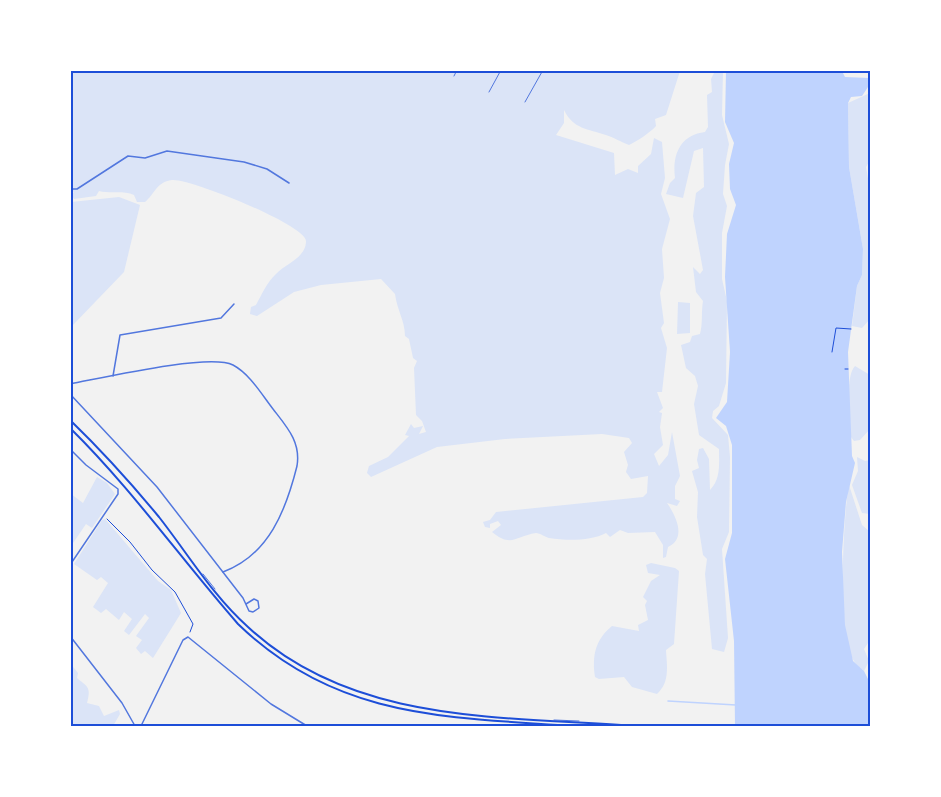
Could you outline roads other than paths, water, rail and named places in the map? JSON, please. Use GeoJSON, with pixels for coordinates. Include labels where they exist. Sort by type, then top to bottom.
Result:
{"type":"FeatureCollection","features":[{"type":"Feature","properties":{"kind":"highway"},"geometry":{"type":"LineString","coordinates":[[70,420],[109,458],[247,627],[299,664],[341,687],[418,709],[636,726]]}},
{"type":"Feature","properties":{"kind":"highway"},"geometry":{"type":"LineString","coordinates":[[70,428],[106,463],[156,521],[238,624],[258,642],[296,668],[341,692],[404,711],[572,726]]}},
{"type":"Feature","properties":{"kind":"street"},"geometry":{"type":"LineString","coordinates":[[70,189],[76,189],[128,156],[146,158],[167,151],[244,162],[267,169],[289,183]]}},
{"type":"Feature","properties":{"kind":"street"},"geometry":{"type":"LineString","coordinates":[[113,376],[120,335],[221,318],[234,304]]}},
{"type":"Feature","properties":{"kind":"street"},"geometry":{"type":"LineString","coordinates":[[70,384],[208,361],[231,365],[244,374],[293,434],[298,456],[297,466],[272,532],[264,545],[250,558],[223,572]]}},
{"type":"Feature","properties":{"kind":"street"},"geometry":{"type":"LineString","coordinates":[[70,394],[157,487],[243,598],[249,611],[257,611],[258,601],[243,598]]}},
{"type":"Feature","properties":{"kind":"street"},"geometry":{"type":"LineString","coordinates":[[70,448],[86,465],[118,489],[118,494],[70,565]]}},
{"type":"Feature","properties":{"kind":"street"},"geometry":{"type":"LineString","coordinates":[[246,604],[250,599]]}},
{"type":"Feature","properties":{"kind":"street"},"geometry":{"type":"LineString","coordinates":[[70,636],[122,703],[135,726]]}},
{"type":"Feature","properties":{"kind":"street"},"geometry":{"type":"LineString","coordinates":[[141,726],[183,640],[188,637],[271,704],[307,726]]}},
{"type":"Feature","properties":{"kind":"lane"},"geometry":{"type":"LineString","coordinates":[[454,76],[458,70]]}},
{"type":"Feature","properties":{"kind":"lane"},"geometry":{"type":"LineString","coordinates":[[489,92],[501,70]]}},
{"type":"Feature","properties":{"kind":"lane"},"geometry":{"type":"LineString","coordinates":[[525,102],[543,70]]}},
{"type":"Feature","properties":{"kind":"water"},"geometry":{"type":"Polygon","coordinates":[[[726,71],[842,71],[845,77],[869,78],[870,84],[862,96],[851,97],[848,103],[849,167],[863,249],[862,275],[857,286],[848,352],[852,456],[855,463],[846,502],[842,552],[845,625],[853,661],[864,671],[870,683],[870,726],[735,726],[734,641],[725,559],[732,533],[732,445],[726,426],[716,418],[727,402],[730,352],[725,277],[727,234],[736,205],[730,189],[729,164],[734,143],[725,122],[726,71]]]}},
{"type":"Feature","properties":{"kind":"waterway"},"geometry":{"type":"LineString","coordinates":[[668,701],[736,705]]}}]}
